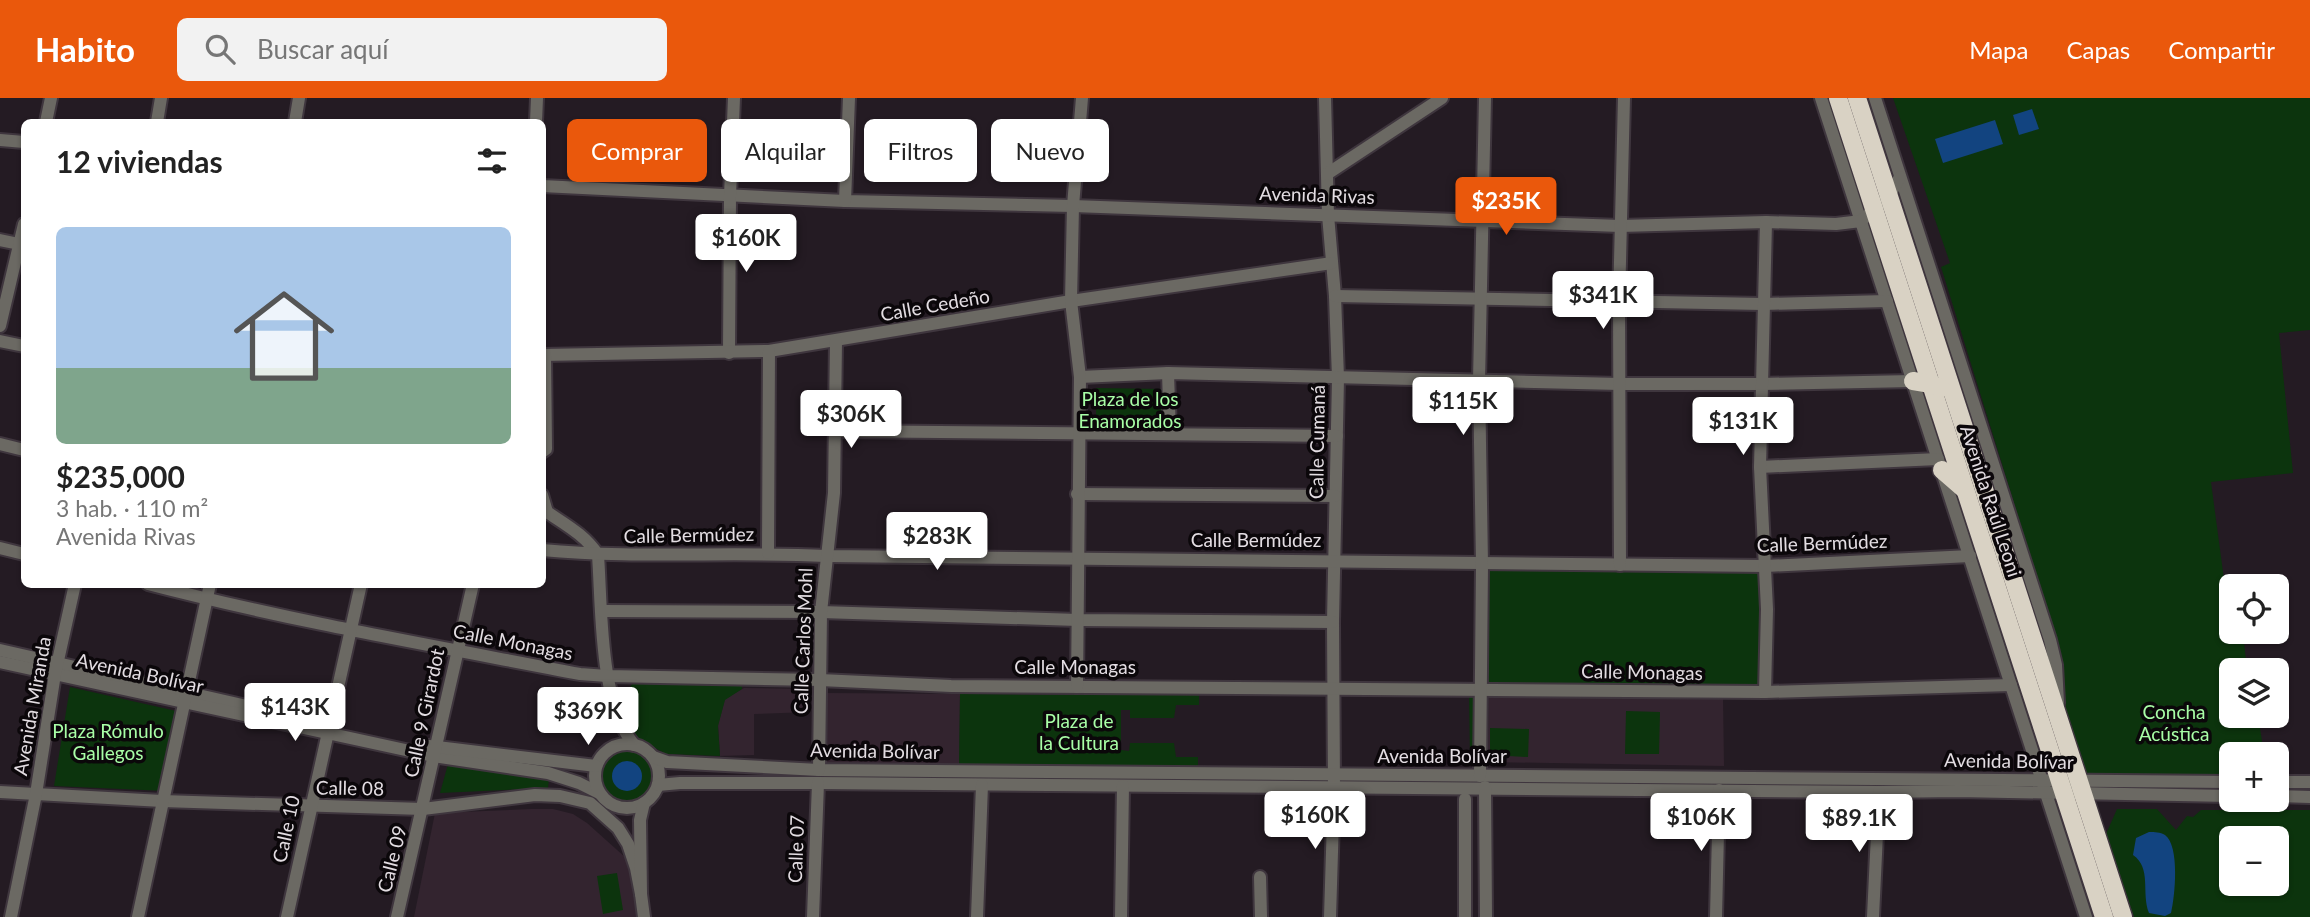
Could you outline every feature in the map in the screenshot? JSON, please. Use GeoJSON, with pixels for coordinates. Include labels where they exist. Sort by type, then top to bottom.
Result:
{"type":"FeatureCollection","features":[{"type":"Feature","properties":{"kind":"highway","name":"Avenida Raúl Leoni"},"geometry":{"type":"LineString","coordinates":[[1838,98],[1868,216],[1931,384],[1966,491],[2053,787],[2104,917]]}},
{"type":"Feature","properties":{"kind":"highway","name":"Avenida Raúl Leoni"},"geometry":{"type":"LineString","coordinates":[[1857,98],[2123,917]]}},
{"type":"Feature","properties":{"kind":"highway"},"geometry":{"type":"LineString","coordinates":[[1929,319],[1951,333]]}},
{"type":"Feature","properties":{"kind":"highway"},"geometry":{"type":"LineString","coordinates":[[1913,381],[1931,384],[1953,394]]}},
{"type":"Feature","properties":{"kind":"highway"},"geometry":{"type":"LineString","coordinates":[[1961,418],[1981,425]]}},
{"type":"Feature","properties":{"kind":"highway"},"geometry":{"type":"LineString","coordinates":[[1940,464],[1966,491]]}},
{"type":"Feature","properties":{"kind":"street"},"geometry":{"type":"LineString","coordinates":[[47,119],[51,98]]}},
{"type":"Feature","properties":{"kind":"street"},"geometry":{"type":"LineString","coordinates":[[158,119],[161,98]]}},
{"type":"Feature","properties":{"kind":"street"},"geometry":{"type":"LineString","coordinates":[[296,119],[299,98]]}},
{"type":"Feature","properties":{"kind":"street"},"geometry":{"type":"LineString","coordinates":[[536,119],[537,98]]}},
{"type":"Feature","properties":{"kind":"street"},"geometry":{"type":"LineString","coordinates":[[729,352],[734,98]]}},
{"type":"Feature","properties":{"kind":"street"},"geometry":{"type":"LineString","coordinates":[[845,201],[849,98]]}},
{"type":"Feature","properties":{"kind":"street"},"geometry":{"type":"LineString","coordinates":[[1077,687],[1080,377],[1071,301],[1073,206],[1082,98]]}},
{"type":"Feature","properties":{"kind":"street","name":"Calle Cumaná"},"geometry":{"type":"LineString","coordinates":[[1325,98],[1328,215],[1338,378],[1330,917]]}},
{"type":"Feature","properties":{"kind":"street"},"geometry":{"type":"LineString","coordinates":[[1327,174],[1442,98]]}},
{"type":"Feature","properties":{"kind":"street"},"geometry":{"type":"LineString","coordinates":[[1485,98],[1479,381],[1482,564],[1480,689],[1486,917]]}},
{"type":"Feature","properties":{"kind":"street"},"geometry":{"type":"LineString","coordinates":[[1620,565],[1619,302],[1624,98]]}},
{"type":"Feature","properties":{"kind":"street","name":"Avenida Raúl Leoni"},"geometry":{"type":"LineString","coordinates":[[1821,98],[1868,216],[1887,301],[2011,685],[2053,787],[2086,917]]}},
{"type":"Feature","properties":{"kind":"street","name":"Avenida Raúl Leoni"},"geometry":{"type":"LineString","coordinates":[[1875,98],[2053,648],[2059,721]]}},
{"type":"Feature","properties":{"kind":"street"},"geometry":{"type":"LineString","coordinates":[[0,140],[21,142]]}},
{"type":"Feature","properties":{"kind":"street"},"geometry":{"type":"LineString","coordinates":[[1868,216],[1889,196],[1900,177]]}},
{"type":"Feature","properties":{"kind":"street","name":"Avenida Rivas"},"geometry":{"type":"LineString","coordinates":[[546,186],[845,201],[1481,219],[1620,226],[1766,222],[1836,224],[1868,216]]}},
{"type":"Feature","properties":{"kind":"street"},"geometry":{"type":"LineString","coordinates":[[1765,692],[1766,566],[1759,467],[1766,222]]}},
{"type":"Feature","properties":{"kind":"street"},"geometry":{"type":"LineString","coordinates":[[0,240],[21,245]]}},
{"type":"Feature","properties":{"kind":"street"},"geometry":{"type":"LineString","coordinates":[[0,326],[21,249]]}},
{"type":"Feature","properties":{"kind":"street","name":"Calle Cedeño"},"geometry":{"type":"LineString","coordinates":[[546,355],[769,351],[1071,301],[1332,263]]}},
{"type":"Feature","properties":{"kind":"street"},"geometry":{"type":"LineString","coordinates":[[1335,296],[1763,304],[1887,301]]}},
{"type":"Feature","properties":{"kind":"street"},"geometry":{"type":"LineString","coordinates":[[0,341],[21,345]]}},
{"type":"Feature","properties":{"kind":"street","name":"Calle Carlos Mohl"},"geometry":{"type":"LineString","coordinates":[[818,776],[821,612],[834,493],[836,341]]}},
{"type":"Feature","properties":{"kind":"street"},"geometry":{"type":"LineString","coordinates":[[768,553],[769,351]]}},
{"type":"Feature","properties":{"kind":"street"},"geometry":{"type":"LineString","coordinates":[[1080,377],[1168,373],[1620,384],[1913,381]]}},
{"type":"Feature","properties":{"kind":"street"},"geometry":{"type":"LineString","coordinates":[[1168,373],[1170,435]]}},
{"type":"Feature","properties":{"kind":"street"},"geometry":{"type":"LineString","coordinates":[[546,418],[546,450]]}},
{"type":"Feature","properties":{"kind":"street"},"geometry":{"type":"LineString","coordinates":[[835,431],[1337,436]]}},
{"type":"Feature","properties":{"kind":"street"},"geometry":{"type":"LineString","coordinates":[[0,444],[21,449]]}},
{"type":"Feature","properties":{"kind":"street"},"geometry":{"type":"LineString","coordinates":[[1759,467],[1940,464]]}},
{"type":"Feature","properties":{"kind":"street"},"geometry":{"type":"LineString","coordinates":[[1077,494],[1335,496]]}},
{"type":"Feature","properties":{"kind":"street"},"geometry":{"type":"LineString","coordinates":[[546,509],[547,512],[580,533],[598,555],[607,676],[623,731],[634,745]]}},
{"type":"Feature","properties":{"kind":"street"},"geometry":{"type":"LineString","coordinates":[[0,548],[21,553]]}},
{"type":"Feature","properties":{"kind":"street","name":"Calle Bermúdez"},"geometry":{"type":"LineString","coordinates":[[546,550],[598,555],[768,553],[826,556],[1766,566],[1970,556]]}},
{"type":"Feature","properties":{"kind":"street","name":"Avenida Miranda"},"geometry":{"type":"LineString","coordinates":[[11,917],[74,588]]}},
{"type":"Feature","properties":{"kind":"street","name":"Calle Monagas"},"geometry":{"type":"LineString","coordinates":[[163,588],[351,631],[580,674],[607,676],[820,680],[951,686],[1765,692],[2011,685]]}},
{"type":"Feature","properties":{"kind":"street"},"geometry":{"type":"LineString","coordinates":[[138,917],[209,588]]}},
{"type":"Feature","properties":{"kind":"street","name":"Calle 10"},"geometry":{"type":"LineString","coordinates":[[287,917],[360,588]]}},
{"type":"Feature","properties":{"kind":"street","name":"Calle 9 Girardot"},"geometry":{"type":"LineString","coordinates":[[423,809],[472,588]]}},
{"type":"Feature","properties":{"kind":"street"},"geometry":{"type":"LineString","coordinates":[[602,611],[821,612],[1078,620],[1333,622]]}},
{"type":"Feature","properties":{"kind":"street","name":"Avenida Bolívar"},"geometry":{"type":"LineString","coordinates":[[0,650],[57,668],[186,697],[434,752],[548,773],[599,793]]}},
{"type":"Feature","properties":{"kind":"street","name":"Avenida Bolívar"},"geometry":{"type":"LineString","coordinates":[[0,662],[57,668]]}},
{"type":"Feature","properties":{"kind":"street"},"geometry":{"type":"LineString","coordinates":[[613,747],[623,731]]}},
{"type":"Feature","properties":{"kind":"street"},"geometry":{"type":"LineString","coordinates":[[634,745],[648,751],[653,757],[657,766],[657,785],[644,803],[625,808],[606,801],[599,793],[596,766],[602,755],[613,747],[634,745]]}},
{"type":"Feature","properties":{"kind":"street","name":"Avenida Bolívar"},"geometry":{"type":"LineString","coordinates":[[434,752],[596,766]]}},
{"type":"Feature","properties":{"kind":"street","name":"Avenida Bolívar"},"geometry":{"type":"LineString","coordinates":[[653,757],[667,762],[818,776],[982,785],[1123,786],[1334,781]]}},
{"type":"Feature","properties":{"kind":"street","name":"Avenida Bolívar"},"geometry":{"type":"LineString","coordinates":[[657,785],[818,776],[2053,787],[2219,782]]}},
{"type":"Feature","properties":{"kind":"street","name":"Calle 07"},"geometry":{"type":"LineString","coordinates":[[813,917],[818,776]]}},
{"type":"Feature","properties":{"kind":"street","name":"Avenida Bolívar"},"geometry":{"type":"LineString","coordinates":[[1483,781],[1719,790],[1878,792],[2053,787]]}},
{"type":"Feature","properties":{"kind":"street"},"geometry":{"type":"LineString","coordinates":[[2289,782],[2310,782]]}},
{"type":"Feature","properties":{"kind":"street"},"geometry":{"type":"LineString","coordinates":[[977,917],[982,785]]}},
{"type":"Feature","properties":{"kind":"street"},"geometry":{"type":"LineString","coordinates":[[1121,917],[1123,786]]}},
{"type":"Feature","properties":{"kind":"street","name":"Avenida Bolívar"},"geometry":{"type":"LineString","coordinates":[[2081,787],[2219,795]]}},
{"type":"Feature","properties":{"kind":"street"},"geometry":{"type":"LineString","coordinates":[[1716,917],[1719,790]]}},
{"type":"Feature","properties":{"kind":"street","name":"Calle 08"},"geometry":{"type":"LineString","coordinates":[[0,792],[310,807],[423,809],[535,796],[560,796],[590,803],[618,828],[628,844],[641,894]]}},
{"type":"Feature","properties":{"kind":"street"},"geometry":{"type":"LineString","coordinates":[[1873,917],[1878,792]]}},
{"type":"Feature","properties":{"kind":"street"},"geometry":{"type":"LineString","coordinates":[[2289,796],[2310,797]]}},
{"type":"Feature","properties":{"kind":"street"},"geometry":{"type":"LineString","coordinates":[[1465,799],[1465,917]]}},
{"type":"Feature","properties":{"kind":"street"},"geometry":{"type":"LineString","coordinates":[[644,803],[640,820],[644,917]]}},
{"type":"Feature","properties":{"kind":"street","name":"Calle 09"},"geometry":{"type":"LineString","coordinates":[[397,917],[423,809]]}},
{"type":"Feature","properties":{"kind":"street"},"geometry":{"type":"LineString","coordinates":[[1260,877],[1261,917]]}},
{"type":"Feature","properties":{"kind":"shaded area"},"geometry":{"type":"Polygon","coordinates":[[[744,688],[809,689],[809,712],[754,714],[754,755],[720,756],[718,725],[725,699],[744,688]]]}},
{"type":"Feature","properties":{"kind":"shaded area"},"geometry":{"type":"Polygon","coordinates":[[[1489,691],[1723,696],[1724,766],[1488,762],[1489,691]]]}},
{"type":"Feature","properties":{"kind":"shaded area"},"geometry":{"type":"Polygon","coordinates":[[[826,693],[960,694],[959,767],[825,763],[826,693]]]}},
{"type":"Feature","properties":{"kind":"shaded area"},"geometry":{"type":"Polygon","coordinates":[[[553,809],[573,814],[626,858],[636,890],[638,917],[414,917],[435,813],[553,809]]]}},
{"type":"Feature","properties":{"kind":"green space","name":"Concha Acústica"},"geometry":{"type":"Polygon","coordinates":[[[1893,98],[2310,98],[2310,330],[2279,333],[2293,473],[2211,482],[2223,574],[2219,574],[2219,644],[2244,644],[2246,658],[2219,658],[2219,728],[2260,728],[2262,742],[2219,742],[2219,775],[2091,777],[2082,774],[2067,735],[2055,635],[1941,267],[1950,263],[1893,98]]]}},
{"type":"Feature","properties":{"kind":"green space","name":"Plaza de los Enamorados"},"geometry":{"type":"Polygon","coordinates":[[[1096,388],[1165,389],[1164,433],[1096,431],[1096,388]]]}},
{"type":"Feature","properties":{"kind":"green space"},"geometry":{"type":"Polygon","coordinates":[[[1482,564],[1766,566],[1765,692],[1480,689],[1480,760],[1470,760],[1469,689],[1479,689],[1482,564]]]}},
{"type":"Feature","properties":{"kind":"green space"},"geometry":{"type":"Polygon","coordinates":[[[633,683],[742,684],[742,689],[725,700],[718,726],[720,756],[666,754],[632,735],[627,691],[633,683]]]}},
{"type":"Feature","properties":{"kind":"green space","name":"Plaza Rómulo Gallegos"},"geometry":{"type":"Polygon","coordinates":[[[70,687],[185,713],[166,791],[54,786],[70,687]]]}},
{"type":"Feature","properties":{"kind":"green space","name":"Plaza de la Cultura"},"geometry":{"type":"Polygon","coordinates":[[[960,694],[1199,694],[1199,705],[1176,705],[1174,718],[1130,718],[1130,710],[1121,710],[1121,750],[1129,751],[1130,743],[1174,743],[1176,757],[1198,757],[1198,771],[959,767],[960,694]]]}},
{"type":"Feature","properties":{"kind":"green space"},"geometry":{"type":"Polygon","coordinates":[[[1626,711],[1660,712],[1659,754],[1625,754],[1626,711]]]}},
{"type":"Feature","properties":{"kind":"green space"},"geometry":{"type":"Polygon","coordinates":[[[1490,728],[1529,729],[1528,757],[1490,755],[1490,728]]]}},
{"type":"Feature","properties":{"kind":"green space"},"geometry":{"type":"Polygon","coordinates":[[[628,751],[647,758],[654,777],[647,796],[628,803],[609,796],[602,777],[609,758],[628,751]]]}},
{"type":"Feature","properties":{"kind":"green space"},"geometry":{"type":"Polygon","coordinates":[[[448,764],[549,779],[548,788],[440,793],[448,764]]]}},
{"type":"Feature","properties":{"kind":"green space"},"geometry":{"type":"Polygon","coordinates":[[[2117,809],[2157,809],[2176,830],[2187,816],[2193,817],[2201,810],[2310,810],[2310,917],[2134,917],[2106,834],[2117,809]]]}},
{"type":"Feature","properties":{"kind":"green space"},"geometry":{"type":"Polygon","coordinates":[[[617,873],[623,910],[603,914],[597,876],[617,873]]]}},
{"type":"Feature","properties":{"kind":"water"},"geometry":{"type":"Polygon","coordinates":[[[2032,109],[2039,129],[2019,135],[2013,115],[2032,109]]]}},
{"type":"Feature","properties":{"kind":"water"},"geometry":{"type":"Polygon","coordinates":[[[1995,120],[2003,144],[1943,163],[1935,139],[1995,120]]]}},
{"type":"Feature","properties":{"kind":"water"},"geometry":{"type":"Polygon","coordinates":[[[627,761],[638,765],[642,776],[638,787],[627,791],[616,787],[612,776],[616,765],[627,761]]]}},
{"type":"Feature","properties":{"kind":"water"},"geometry":{"type":"Polygon","coordinates":[[[2149,832],[2165,835],[2170,841],[2175,860],[2171,913],[2165,916],[2149,913],[2144,874],[2139,860],[2133,855],[2136,838],[2149,832]]]}}]}
